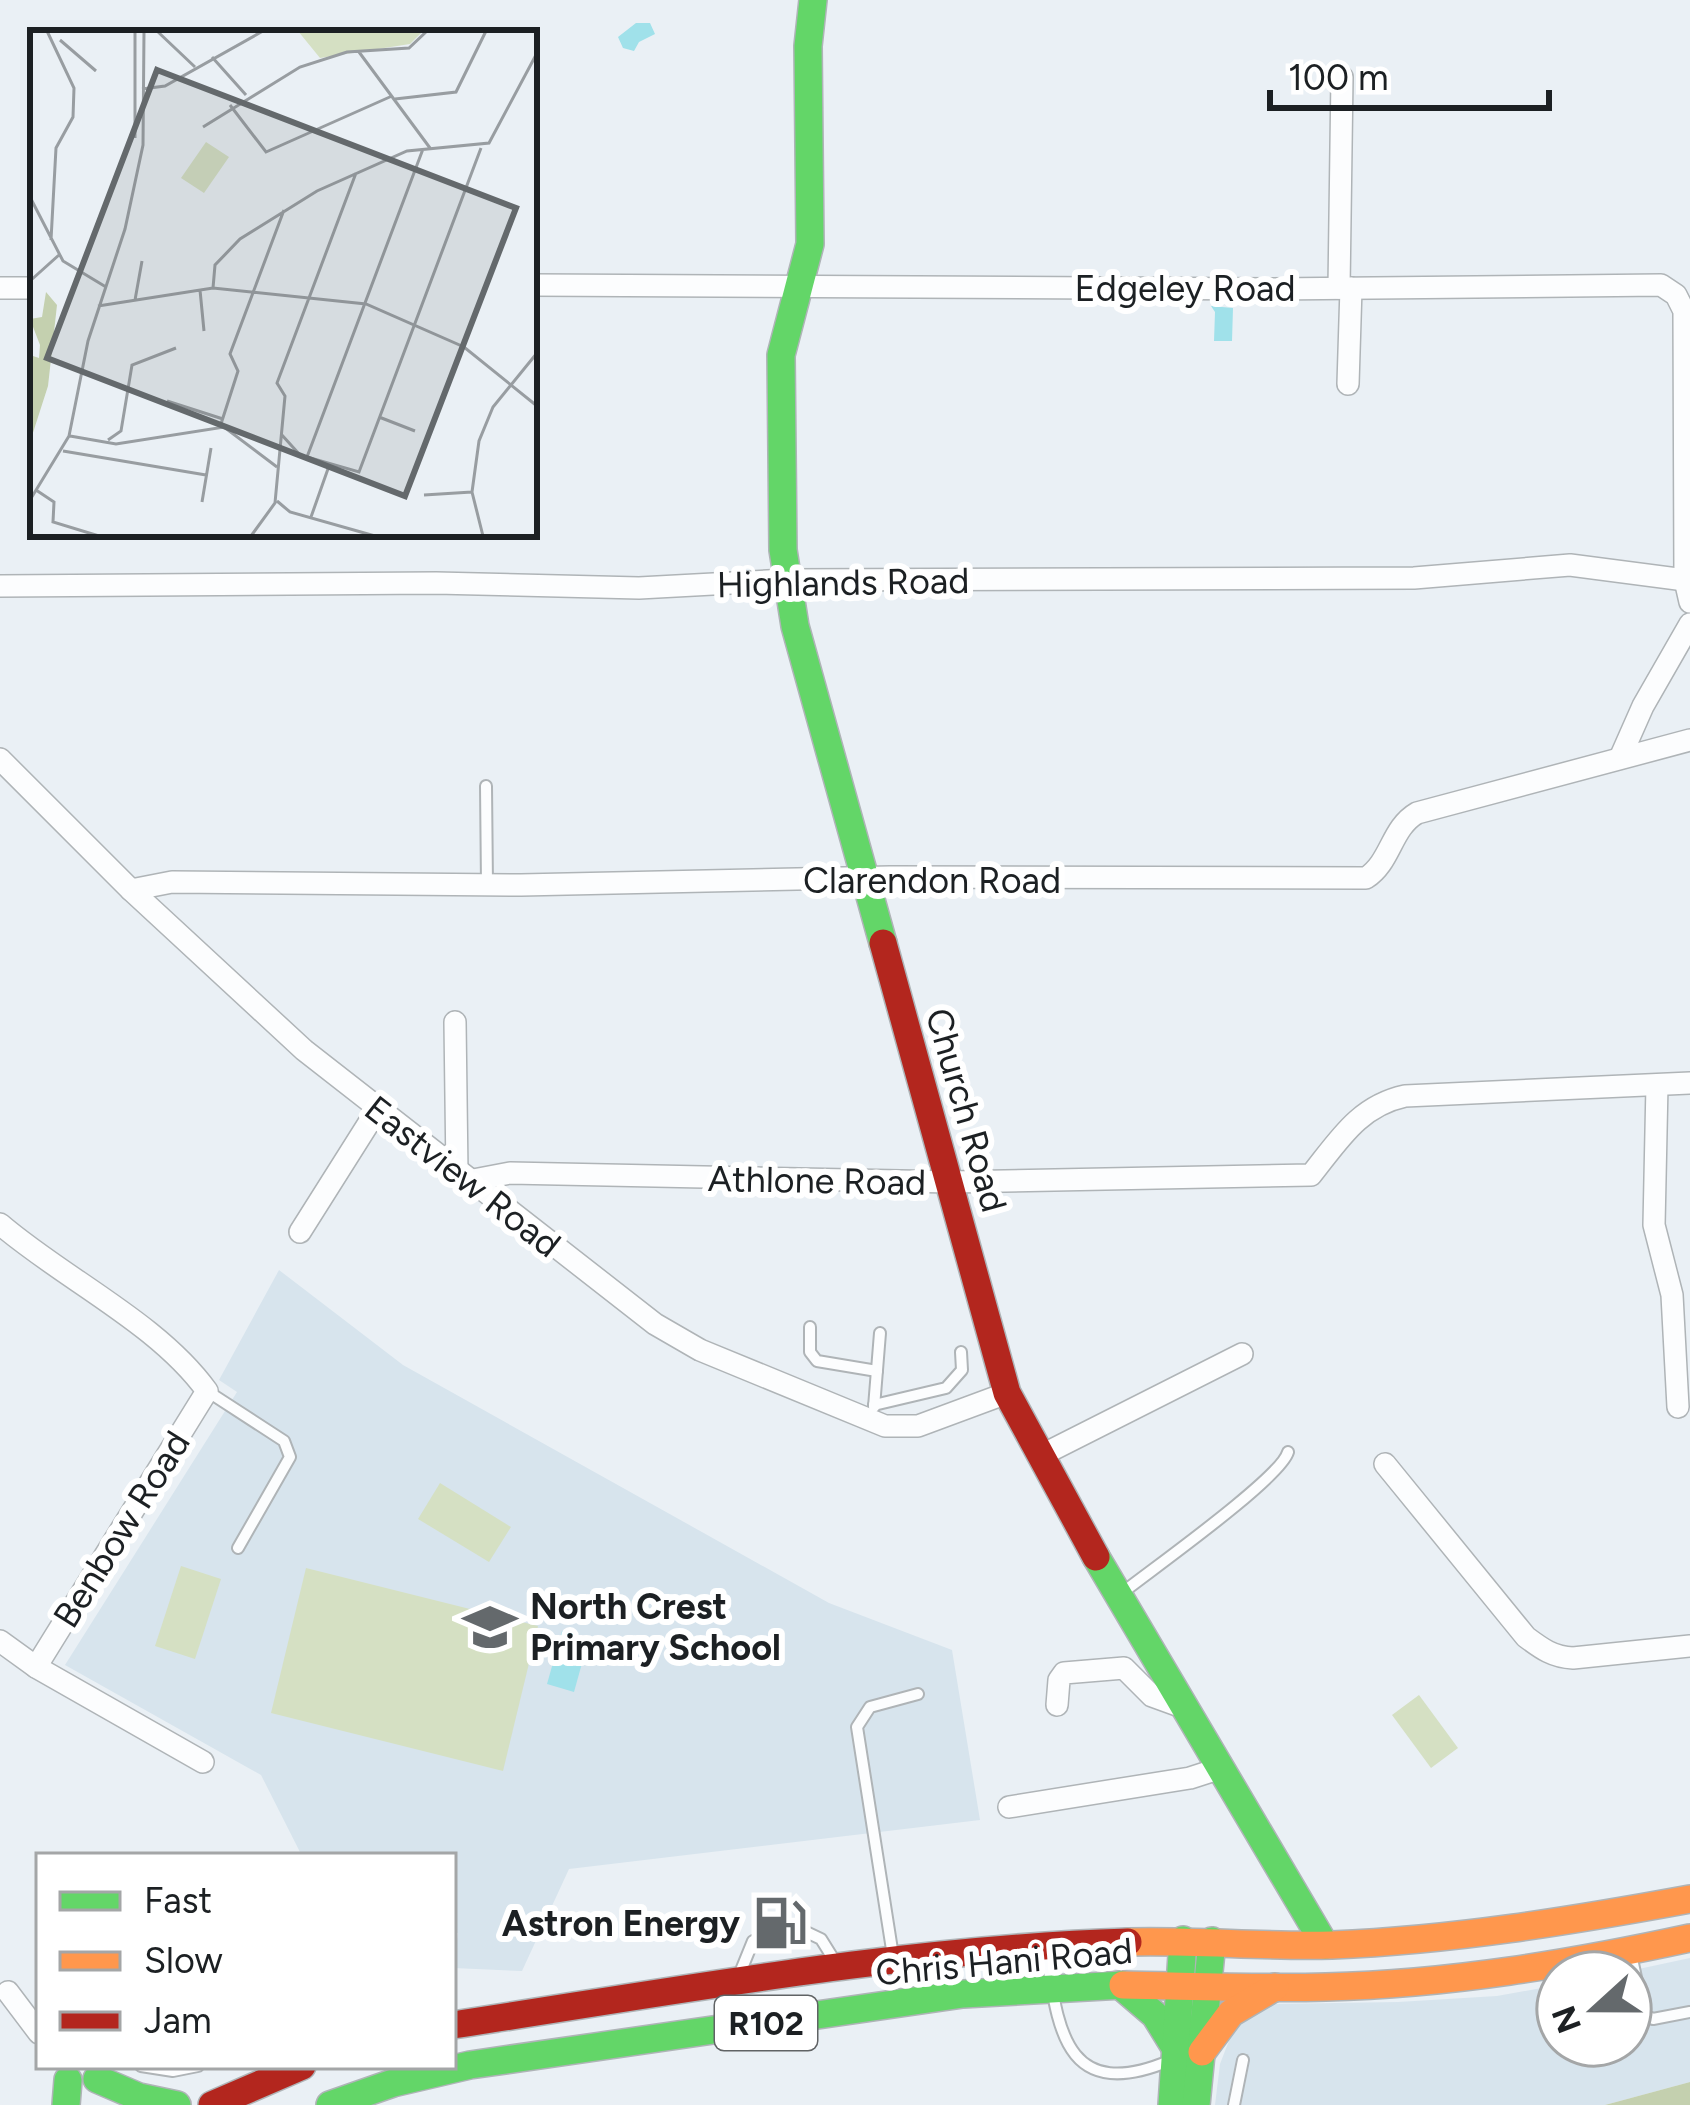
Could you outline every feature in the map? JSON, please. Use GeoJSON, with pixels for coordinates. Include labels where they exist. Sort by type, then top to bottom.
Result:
{"type":"FeatureCollection","features":[{"type":"Feature","properties":{"kind":"main road","name":"Church Road"},"geometry":{"type":"LineString","coordinates":[[813,0],[808,46],[810,244],[781,355],[786,580],[1007,1393],[1119,1595],[1325,1945]]}},
{"type":"Feature","properties":{"kind":"main road","name":"Chris Hani Road"},"geometry":{"type":"LineString","coordinates":[[456,2025],[838,1967],[1045,1943],[1325,1945],[1521,1930],[1690,1900]]}},
{"type":"Feature","properties":{"kind":"main road","name":"Chris Hani Road"},"geometry":{"type":"LineString","coordinates":[[1639,1949],[1690,1938]]}},
{"type":"Feature","properties":{"kind":"main road"},"geometry":{"type":"LineString","coordinates":[[1181,2105],[1197,1941]]}},
{"type":"Feature","properties":{"kind":"main road","name":"Chris Hani Road"},"geometry":{"type":"LineString","coordinates":[[330,2105],[431,2074],[578,2048],[963,1994],[1120,1984],[1327,1987],[1468,1978],[1534,1967]]}},
{"type":"Feature","properties":{"kind":"main road"},"geometry":{"type":"LineString","coordinates":[[1120,1984],[1155,2015],[1184,2052]]}},
{"type":"Feature","properties":{"kind":"main road"},"geometry":{"type":"LineString","coordinates":[[1184,2052],[1231,2013],[1277,1986]]}},
{"type":"Feature","properties":{"kind":"main road"},"geometry":{"type":"LineString","coordinates":[[212,2105],[292,2069]]}},
{"type":"Feature","properties":{"kind":"main road"},"geometry":{"type":"LineString","coordinates":[[81,2087],[177,2105]]}},
{"type":"Feature","properties":{"kind":"street"},"geometry":{"type":"LineString","coordinates":[[1342,77],[1348,384]]}},
{"type":"Feature","properties":{"kind":"street","name":"Edgeley Road"},"geometry":{"type":"LineString","coordinates":[[537,285],[1660,285],[1676,295],[1684,310],[1688,591]]}},
{"type":"Feature","properties":{"kind":"street","name":"Highlands Road"},"geometry":{"type":"LineString","coordinates":[[0,586],[436,583],[639,588],[786,580],[1436,578],[1570,566],[1688,591]]}},
{"type":"Feature","properties":{"kind":"street"},"geometry":{"type":"LineString","coordinates":[[1620,758],[1643,706],[1690,624]]}},
{"type":"Feature","properties":{"kind":"street","name":"Clarendon Road"},"geometry":{"type":"LineString","coordinates":[[131,890],[172,882],[488,885],[1366,878],[1379,867],[1400,825],[1417,813],[1690,740]]}},
{"type":"Feature","properties":{"kind":"street","name":"Eastview Road"},"geometry":{"type":"LineString","coordinates":[[0,759],[131,890],[304,1050],[655,1324],[700,1350],[873,1413],[897,1427],[919,1426],[1007,1393]]}},
{"type":"Feature","properties":{"kind":"street"},"geometry":{"type":"LineString","coordinates":[[455,1022],[462,1177]]}},
{"type":"Feature","properties":{"kind":"street"},"geometry":{"type":"LineString","coordinates":[[1678,1407],[1672,1294],[1654,1225],[1657,1085],[1690,1083]]}},
{"type":"Feature","properties":{"kind":"street","name":"Athlone Road"},"geometry":{"type":"LineString","coordinates":[[462,1177],[510,1173],[951,1183],[1311,1174],[1353,1123],[1383,1101],[1405,1096],[1657,1085]]}},
{"type":"Feature","properties":{"kind":"street"},"geometry":{"type":"LineString","coordinates":[[300,1232],[376,1110]]}},
{"type":"Feature","properties":{"kind":"street"},"geometry":{"type":"LineString","coordinates":[[0,1224],[133,1322],[192,1372],[207,1391]]}},
{"type":"Feature","properties":{"kind":"street"},"geometry":{"type":"LineString","coordinates":[[1040,1456],[1242,1354]]}},
{"type":"Feature","properties":{"kind":"street","name":"Benbow Road"},"geometry":{"type":"LineString","coordinates":[[36,1667],[207,1391]]}},
{"type":"Feature","properties":{"kind":"street"},"geometry":{"type":"LineString","coordinates":[[1385,1464],[1526,1636],[1543,1650],[1573,1658],[1690,1646]]}},
{"type":"Feature","properties":{"kind":"street"},"geometry":{"type":"LineString","coordinates":[[0,1641],[36,1667],[203,1762]]}},
{"type":"Feature","properties":{"kind":"street"},"geometry":{"type":"LineString","coordinates":[[1057,1705],[1064,1673],[1117,1667],[1129,1670],[1152,1696],[1185,1708]]}},
{"type":"Feature","properties":{"kind":"street"},"geometry":{"type":"LineString","coordinates":[[1009,1807],[1190,1778],[1221,1768]]}},
{"type":"Feature","properties":{"kind":"street"},"geometry":{"type":"LineString","coordinates":[[1254,1944],[1287,1922],[1293,1892]]}},
{"type":"Feature","properties":{"kind":"street"},"geometry":{"type":"LineString","coordinates":[[4,1989],[36,2006]]}},
{"type":"Feature","properties":{"kind":"street"},"geometry":{"type":"LineString","coordinates":[[4,1989],[36,2029]]}},
{"type":"Feature","properties":{"kind":"lane"},"geometry":{"type":"LineString","coordinates":[[486,786],[488,885]]}},
{"type":"Feature","properties":{"kind":"lane"},"geometry":{"type":"LineString","coordinates":[[810,1327],[810,1352],[817,1361],[877,1371]]}},
{"type":"Feature","properties":{"kind":"lane"},"geometry":{"type":"LineString","coordinates":[[880,1333],[873,1413],[952,1384],[962,1370],[961,1352]]}},
{"type":"Feature","properties":{"kind":"lane"},"geometry":{"type":"LineString","coordinates":[[207,1391],[284,1441],[290,1451],[238,1548]]}},
{"type":"Feature","properties":{"kind":"lane"},"geometry":{"type":"LineString","coordinates":[[1119,1595],[1249,1494],[1282,1465],[1288,1452]]}},
{"type":"Feature","properties":{"kind":"lane"},"geometry":{"type":"LineString","coordinates":[[893,1960],[857,1727],[870,1707],[918,1694]]}},
{"type":"Feature","properties":{"kind":"lane"},"geometry":{"type":"LineString","coordinates":[[802,1930],[821,1939],[838,1967]]}},
{"type":"Feature","properties":{"kind":"lane"},"geometry":{"type":"LineString","coordinates":[[736,1982],[753,1942],[764,1936]]}},
{"type":"Feature","properties":{"kind":"lane"},"geometry":{"type":"LineString","coordinates":[[1045,1943],[1067,2067]]}},
{"type":"Feature","properties":{"kind":"lane"},"geometry":{"type":"LineString","coordinates":[[1654,2019],[1690,2012]]}},
{"type":"Feature","properties":{"kind":"lane"},"geometry":{"type":"LineString","coordinates":[[1140,2084],[1184,2052]]}},
{"type":"Feature","properties":{"kind":"lane"},"geometry":{"type":"LineString","coordinates":[[1234,2105],[1243,2060]]}},
{"type":"Feature","properties":{"kind":"shaded area","name":"North Crest Primary School"},"geometry":{"type":"Polygon","coordinates":[[[279,1270],[403,1365],[829,1603],[952,1650],[980,1820],[569,1869],[522,1971],[456,1968],[456,1853],[300,1853],[261,1775],[65,1665],[237,1392],[219,1380],[279,1270]]]}},
{"type":"Feature","properties":{"kind":"shaded area"},"geometry":{"type":"Polygon","coordinates":[[[1690,1958],[1690,2082],[1605,2105],[1215,2105],[1220,2064],[1230,2038],[1238,2026],[1273,2004],[1398,2002],[1534,1989],[1534,2069],[1654,2069],[1654,1966],[1690,1958]]]}},
{"type":"Feature","properties":{"kind":"green space"},"geometry":{"type":"Polygon","coordinates":[[[440,1483],[511,1527],[489,1562],[418,1519],[440,1483]]]}},
{"type":"Feature","properties":{"kind":"green space"},"geometry":{"type":"Polygon","coordinates":[[[181,1566],[221,1579],[195,1659],[155,1646],[181,1566]]]}},
{"type":"Feature","properties":{"kind":"green space"},"geometry":{"type":"Polygon","coordinates":[[[306,1568],[538,1626],[503,1771],[271,1713],[306,1568]]]}},
{"type":"Feature","properties":{"kind":"green space"},"geometry":{"type":"Polygon","coordinates":[[[1419,1695],[1458,1748],[1431,1768],[1392,1715],[1419,1695]]]}},
{"type":"Feature","properties":{"kind":"green space"},"geometry":{"type":"Polygon","coordinates":[[[1690,2082],[1690,2105],[1605,2105],[1690,2082]]]}},
{"type":"Feature","properties":{"kind":"water"},"geometry":{"type":"Polygon","coordinates":[[[636,23],[650,23],[655,34],[639,42],[634,51],[623,48],[618,37],[636,23]]]}},
{"type":"Feature","properties":{"kind":"water"},"geometry":{"type":"Polygon","coordinates":[[[1211,306],[1233,308],[1232,341],[1214,341],[1211,306]]]}},
{"type":"Feature","properties":{"kind":"water"},"geometry":{"type":"Polygon","coordinates":[[[562,1631],[589,1638],[574,1692],[547,1684],[562,1631]]]}},
{"type":"Feature","properties":{"kind":"traffic: fast"},"geometry":{"type":"LineString","coordinates":[[813,0],[808,46],[810,244],[781,355],[783,550],[795,626],[883,943]]}},
{"type":"Feature","properties":{"kind":"traffic: fast"},"geometry":{"type":"LineString","coordinates":[[1096,1557],[1325,1945]]}},
{"type":"Feature","properties":{"kind":"traffic: fast"},"geometry":{"type":"LineString","coordinates":[[1172,2105],[1183,1940]]}},
{"type":"Feature","properties":{"kind":"traffic: fast"},"geometry":{"type":"LineString","coordinates":[[1196,2105],[1212,1941]]}},
{"type":"Feature","properties":{"kind":"traffic: fast"},"geometry":{"type":"LineString","coordinates":[[1120,1985],[1155,2015],[1176,2049]]}},
{"type":"Feature","properties":{"kind":"traffic: fast"},"geometry":{"type":"LineString","coordinates":[[456,2068],[963,1994],[1123,1985]]}},
{"type":"Feature","properties":{"kind":"traffic: fast"},"geometry":{"type":"LineString","coordinates":[[330,2105],[453,2069]]}},
{"type":"Feature","properties":{"kind":"traffic: fast"},"geometry":{"type":"LineString","coordinates":[[97,2079],[139,2097],[177,2105]]}},
{"type":"Feature","properties":{"kind":"traffic: fast"},"geometry":{"type":"LineString","coordinates":[[66,2105],[68,2080]]}},
{"type":"Feature","properties":{"kind":"traffic: slow"},"geometry":{"type":"LineString","coordinates":[[1128,1942],[1306,1945],[1422,1939],[1690,1899]]}},
{"type":"Feature","properties":{"kind":"traffic: slow"},"geometry":{"type":"LineString","coordinates":[[1123,1985],[1301,1988],[1418,1982],[1555,1964],[1690,1938]]}},
{"type":"Feature","properties":{"kind":"traffic: slow"},"geometry":{"type":"LineString","coordinates":[[1202,2052],[1231,2013],[1275,1987]]}},
{"type":"Feature","properties":{"kind":"traffic: jam"},"geometry":{"type":"LineString","coordinates":[[883,943],[1007,1393],[1096,1557]]}},
{"type":"Feature","properties":{"kind":"traffic: jam"},"geometry":{"type":"LineString","coordinates":[[456,2025],[874,1962],[1128,1942]]}},
{"type":"Feature","properties":{"kind":"traffic: jam"},"geometry":{"type":"LineString","coordinates":[[212,2105],[295,2069]]}},
{"type":"Feature","properties":{"kind":"place","name":"North Crest Primary School"},"geometry":{"type":"Point","coordinates":[490,1627]}},
{"type":"Feature","properties":{"kind":"place","name":"Astron Energy"},"geometry":{"type":"Point","coordinates":[780,1923]}}]}
